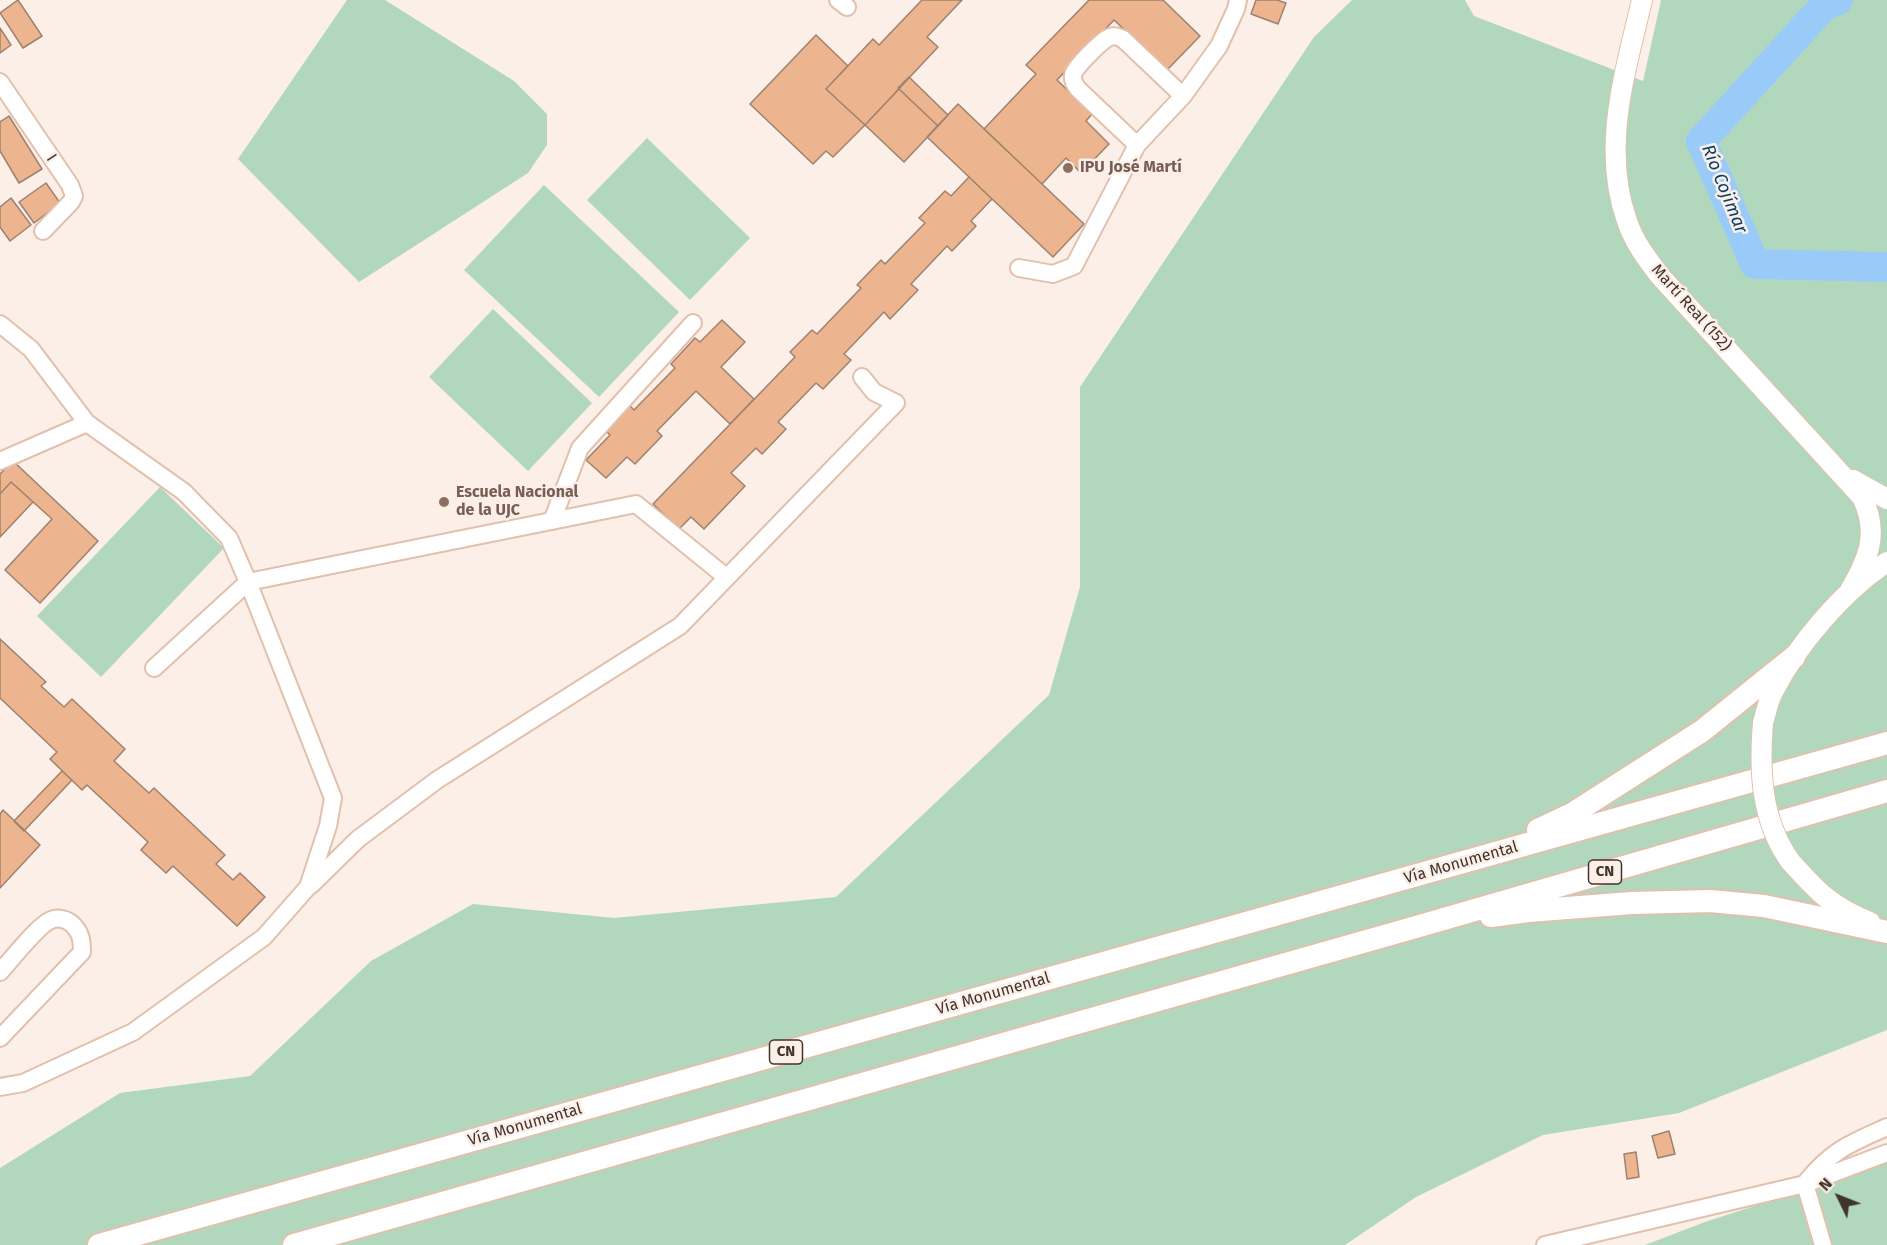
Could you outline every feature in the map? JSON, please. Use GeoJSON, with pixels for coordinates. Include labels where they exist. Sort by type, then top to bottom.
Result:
{"type":"FeatureCollection","features":[{"type":"Feature","properties":{"kind":"highway"},"geometry":{"type":"LineString","coordinates":[[1473,859],[1572,814],[1634,776],[1702,731],[1794,657]]}},
{"type":"Feature","properties":{"kind":"highway","name":"Vía Monumental"},"geometry":{"type":"LineString","coordinates":[[99,1245],[1887,743]]}},
{"type":"Feature","properties":{"kind":"highway","name":"CN"},"geometry":{"type":"LineString","coordinates":[[294,1245],[1416,927],[1887,790]]}},
{"type":"Feature","properties":{"kind":"highway"},"geometry":{"type":"LineString","coordinates":[[1416,927],[1528,911],[1632,903],[1710,901],[1764,906],[1887,930]]}},
{"type":"Feature","properties":{"kind":"main road","name":"Martí Real (152)"},"geometry":{"type":"LineString","coordinates":[[1642,0],[1619,99],[1614,141],[1616,178],[1627,222],[1641,251],[1660,276],[1863,497],[1869,510],[1871,528],[1865,564],[1849,592]]}},
{"type":"Feature","properties":{"kind":"main road","name":"Martí Real (152)"},"geometry":{"type":"LineString","coordinates":[[1844,475],[1887,499]]}},
{"type":"Feature","properties":{"kind":"main road"},"geometry":{"type":"LineString","coordinates":[[1887,562],[1849,592],[1794,657],[1772,693],[1763,723],[1760,754],[1767,812],[1776,836],[1790,861],[1825,898],[1851,915],[1887,930]]}},
{"type":"Feature","properties":{"kind":"street"},"geometry":{"type":"LineString","coordinates":[[1020,268],[1053,274],[1074,266],[1137,145],[1183,96],[1219,46],[1238,0]]}},
{"type":"Feature","properties":{"kind":"street"},"geometry":{"type":"LineString","coordinates":[[1137,145],[1078,89],[1073,76],[1076,69],[1102,42],[1110,36],[1118,36],[1183,96]]}},
{"type":"Feature","properties":{"kind":"street","name":"I"},"geometry":{"type":"LineString","coordinates":[[0,82],[70,185],[74,196],[43,231]]}},
{"type":"Feature","properties":{"kind":"street"},"geometry":{"type":"LineString","coordinates":[[552,521],[579,448],[693,322]]}},
{"type":"Feature","properties":{"kind":"street"},"geometry":{"type":"LineString","coordinates":[[0,324],[31,349],[87,423],[184,492],[229,538],[333,798],[328,826],[308,888]]}},
{"type":"Feature","properties":{"kind":"street"},"geometry":{"type":"LineString","coordinates":[[0,1087],[23,1083],[133,1032],[264,937],[308,888],[358,839],[437,780],[680,626],[896,403],[874,392],[862,376]]}},
{"type":"Feature","properties":{"kind":"street"},"geometry":{"type":"LineString","coordinates":[[0,461],[87,423]]}},
{"type":"Feature","properties":{"kind":"street"},"geometry":{"type":"LineString","coordinates":[[154,668],[248,582],[636,504],[726,577]]}},
{"type":"Feature","properties":{"kind":"street"},"geometry":{"type":"LineString","coordinates":[[0,972],[46,922],[57,918],[68,921],[79,932],[82,952],[0,1038]]}},
{"type":"Feature","properties":{"kind":"street"},"geometry":{"type":"LineString","coordinates":[[1805,1184],[1819,1167],[1841,1148],[1887,1127]]}},
{"type":"Feature","properties":{"kind":"street"},"geometry":{"type":"LineString","coordinates":[[1545,1245],[1805,1184],[1887,1153]]}},
{"type":"Feature","properties":{"kind":"street"},"geometry":{"type":"LineString","coordinates":[[1805,1184],[1823,1245]]}},
{"type":"Feature","properties":{"kind":"green space"},"geometry":{"type":"Polygon","coordinates":[[[347,0],[385,0],[514,81],[547,114],[547,145],[528,173],[359,282],[238,159],[347,0]]]}},
{"type":"Feature","properties":{"kind":"green space"},"geometry":{"type":"Polygon","coordinates":[[[1352,0],[1465,0],[1474,16],[1643,81],[1661,0],[1887,0],[1887,1030],[1679,1113],[1543,1135],[1416,1197],[1345,1245],[0,1245],[0,1168],[120,1093],[250,1076],[371,961],[473,904],[614,918],[836,897],[1049,695],[1080,587],[1080,387],[1314,37],[1352,0]]]}},
{"type":"Feature","properties":{"kind":"green space"},"geometry":{"type":"Polygon","coordinates":[[[647,138],[750,238],[690,300],[587,200],[647,138]]]}},
{"type":"Feature","properties":{"kind":"green space"},"geometry":{"type":"Polygon","coordinates":[[[544,185],[679,312],[599,397],[464,270],[544,185]]]}},
{"type":"Feature","properties":{"kind":"green space"},"geometry":{"type":"Polygon","coordinates":[[[493,309],[592,403],[528,471],[429,377],[493,309]]]}},
{"type":"Feature","properties":{"kind":"green space"},"geometry":{"type":"Polygon","coordinates":[[[160,487],[224,548],[101,677],[37,616],[160,487]]]}},
{"type":"Feature","properties":{"kind":"green space"},"geometry":{"type":"Polygon","coordinates":[[[1887,1163],[1887,1245],[1645,1245],[1705,1222],[1887,1163]]]}},
{"type":"Feature","properties":{"kind":"building"},"geometry":{"type":"Polygon","coordinates":[[[18,0],[42,36],[23,48],[0,13],[18,0]]]}},
{"type":"Feature","properties":{"kind":"building"},"geometry":{"type":"Polygon","coordinates":[[[922,0],[962,0],[927,37],[938,47],[865,125],[826,89],[873,39],[879,45],[922,0]]]}},
{"type":"Feature","properties":{"kind":"building"},"geometry":{"type":"Polygon","coordinates":[[[1089,0],[1163,0],[1200,36],[1167,70],[1114,20],[1057,80],[1092,114],[1086,121],[1109,144],[1081,173],[1066,158],[1042,184],[984,129],[1036,74],[1026,65],[1089,0]]]}},
{"type":"Feature","properties":{"kind":"building"},"geometry":{"type":"Polygon","coordinates":[[[1256,0],[1277,0],[1286,3],[1278,24],[1251,14],[1256,0]]]}},
{"type":"Feature","properties":{"kind":"building"},"geometry":{"type":"Polygon","coordinates":[[[0,28],[11,45],[0,53],[0,28]]]}},
{"type":"Feature","properties":{"kind":"building"},"geometry":{"type":"Polygon","coordinates":[[[816,35],[848,66],[826,89],[865,125],[833,157],[826,151],[813,164],[750,104],[816,35]]]}},
{"type":"Feature","properties":{"kind":"building"},"geometry":{"type":"Polygon","coordinates":[[[909,77],[948,115],[938,126],[898,88],[909,77]]]}},
{"type":"Feature","properties":{"kind":"building"},"geometry":{"type":"Polygon","coordinates":[[[899,89],[938,126],[904,162],[865,125],[899,89]]]}},
{"type":"Feature","properties":{"kind":"building"},"geometry":{"type":"Polygon","coordinates":[[[958,104],[1084,224],[1053,257],[927,137],[958,104]]]}},
{"type":"Feature","properties":{"kind":"building"},"geometry":{"type":"Polygon","coordinates":[[[9,116],[42,169],[19,183],[0,151],[0,122],[9,116]]]}},
{"type":"Feature","properties":{"kind":"building"},"geometry":{"type":"Polygon","coordinates":[[[969,177],[992,199],[971,221],[976,226],[952,251],[947,246],[911,284],[918,290],[890,319],[884,312],[844,354],[851,360],[823,389],[816,383],[778,422],[786,429],[762,454],[756,448],[731,473],[745,486],[704,529],[691,517],[679,529],[653,504],[795,357],[790,352],[812,330],[817,334],[861,288],[857,285],[881,260],[885,264],[925,223],[919,218],[945,191],[951,196],[969,177]]]}},
{"type":"Feature","properties":{"kind":"building"},"geometry":{"type":"Polygon","coordinates":[[[46,183],[60,203],[34,223],[19,202],[46,183]]]}},
{"type":"Feature","properties":{"kind":"building"},"geometry":{"type":"Polygon","coordinates":[[[11,198],[31,225],[10,241],[0,227],[0,207],[11,198]]]}},
{"type":"Feature","properties":{"kind":"building"},"geometry":{"type":"Polygon","coordinates":[[[722,320],[745,342],[721,367],[754,399],[730,424],[696,391],[657,431],[662,436],[635,464],[627,457],[606,478],[586,460],[610,435],[605,430],[629,405],[634,410],[675,368],[671,364],[695,338],[700,342],[722,320]]]}},
{"type":"Feature","properties":{"kind":"building"},"geometry":{"type":"Polygon","coordinates":[[[13,461],[98,541],[40,603],[5,570],[52,519],[11,482],[0,494],[0,474],[13,461]]]}},
{"type":"Feature","properties":{"kind":"building"},"geometry":{"type":"Polygon","coordinates":[[[11,482],[33,502],[0,537],[0,494],[11,482]]]}},
{"type":"Feature","properties":{"kind":"building"},"geometry":{"type":"Polygon","coordinates":[[[0,639],[46,682],[41,686],[64,707],[72,699],[125,749],[114,761],[149,793],[154,788],[225,855],[216,864],[233,880],[240,873],[265,897],[237,926],[173,866],[166,873],[141,850],[148,842],[87,785],[82,790],[50,759],[57,752],[0,698],[0,639]]]}},
{"type":"Feature","properties":{"kind":"building"},"geometry":{"type":"Polygon","coordinates":[[[62,771],[72,780],[24,831],[14,821],[62,771]]]}},
{"type":"Feature","properties":{"kind":"building"},"geometry":{"type":"Polygon","coordinates":[[[3,810],[40,845],[0,888],[0,814],[3,810]]]}},
{"type":"Feature","properties":{"kind":"building"},"geometry":{"type":"Polygon","coordinates":[[[1669,1131],[1675,1154],[1658,1158],[1652,1136],[1669,1131]]]}},
{"type":"Feature","properties":{"kind":"building"},"geometry":{"type":"Polygon","coordinates":[[[1636,1152],[1639,1177],[1627,1179],[1624,1154],[1636,1152]]]}},
{"type":"Feature","properties":{"kind":"waterway","name":"Río Cojímar"},"geometry":{"type":"LineString","coordinates":[[1838,0],[1825,5],[1701,141],[1755,264],[1887,267]]}},
{"type":"Feature","properties":{"kind":"place","name":"IPU José Martí"},"geometry":{"type":"Point","coordinates":[1068,168]}},
{"type":"Feature","properties":{"kind":"place","name":"Escuela Nacional de la UJC"},"geometry":{"type":"Point","coordinates":[444,502]}}]}
